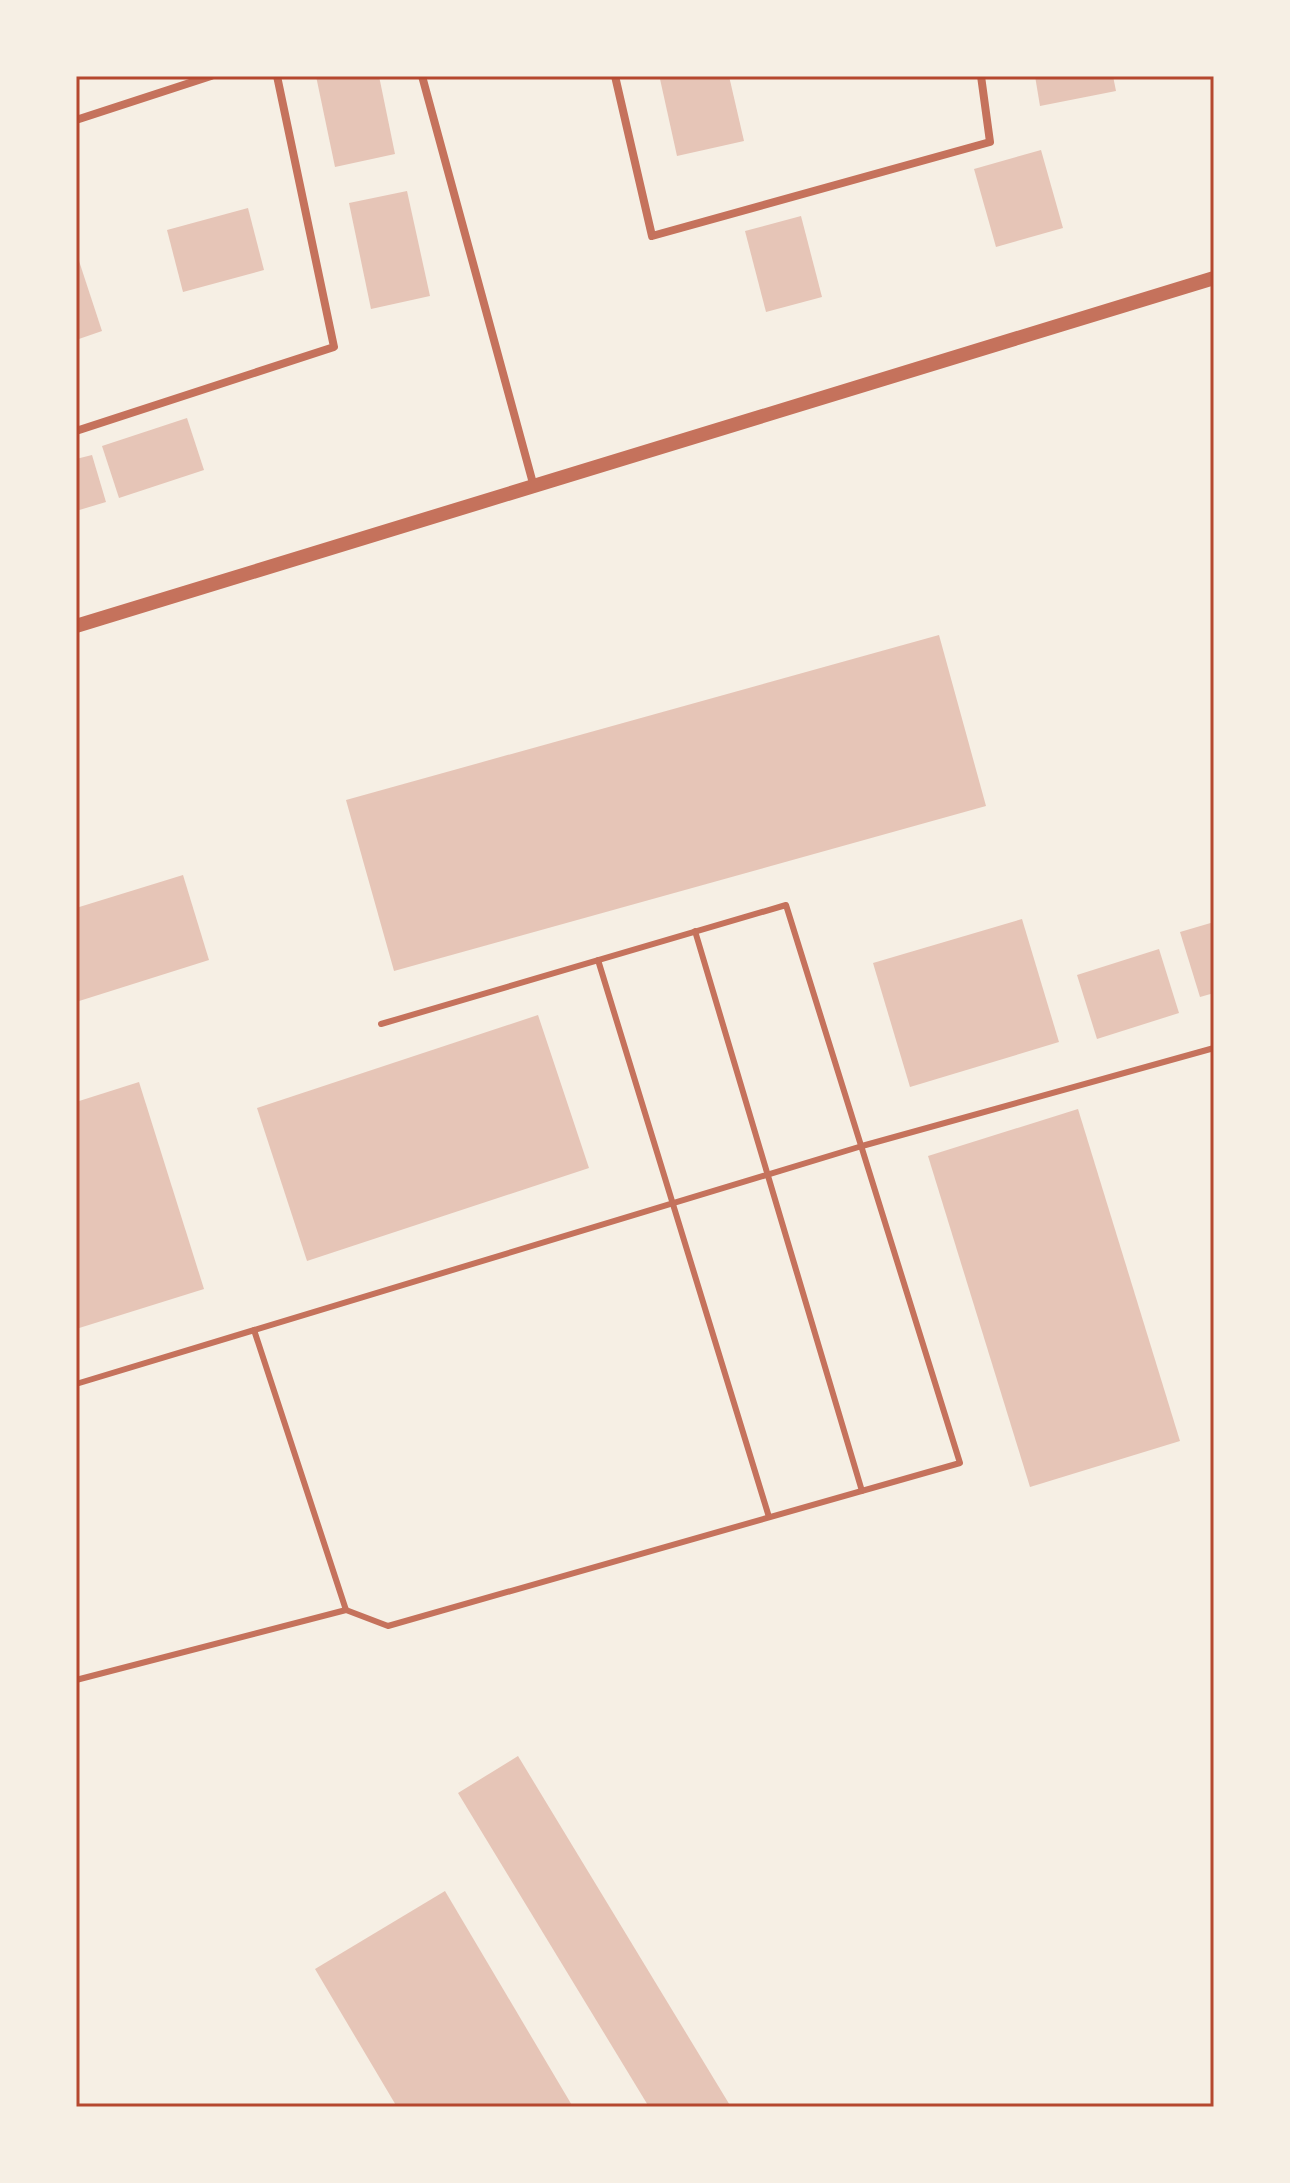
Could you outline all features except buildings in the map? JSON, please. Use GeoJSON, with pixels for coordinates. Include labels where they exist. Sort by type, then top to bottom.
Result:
{"type":"FeatureCollection","features":[{"type":"Feature","properties":{"kind":"street"},"geometry":{"type":"LineString","coordinates":[[76,120],[211,76]]}},
{"type":"Feature","properties":{"kind":"street"},"geometry":{"type":"LineString","coordinates":[[76,431],[334,347],[277,76]]}},
{"type":"Feature","properties":{"kind":"street"},"geometry":{"type":"LineString","coordinates":[[422,76],[534,487]]}},
{"type":"Feature","properties":{"kind":"street"},"geometry":{"type":"LineString","coordinates":[[615,76],[652,236],[990,142],[981,76]]}},
{"type":"Feature","properties":{"kind":"street"},"geometry":{"type":"LineString","coordinates":[[76,626],[1214,278]]}},
{"type":"Feature","properties":{"kind":"lane"},"geometry":{"type":"LineString","coordinates":[[76,1680],[346,1610],[388,1626],[960,1463],[786,905],[381,1024]]}},
{"type":"Feature","properties":{"kind":"lane"},"geometry":{"type":"LineString","coordinates":[[695,931],[862,1491]]}},
{"type":"Feature","properties":{"kind":"lane"},"geometry":{"type":"LineString","coordinates":[[598,960],[769,1517]]}},
{"type":"Feature","properties":{"kind":"lane"},"geometry":{"type":"LineString","coordinates":[[76,1384],[862,1146],[1214,1048]]}},
{"type":"Feature","properties":{"kind":"lane"},"geometry":{"type":"LineString","coordinates":[[254,1330],[346,1610]]}}]}
